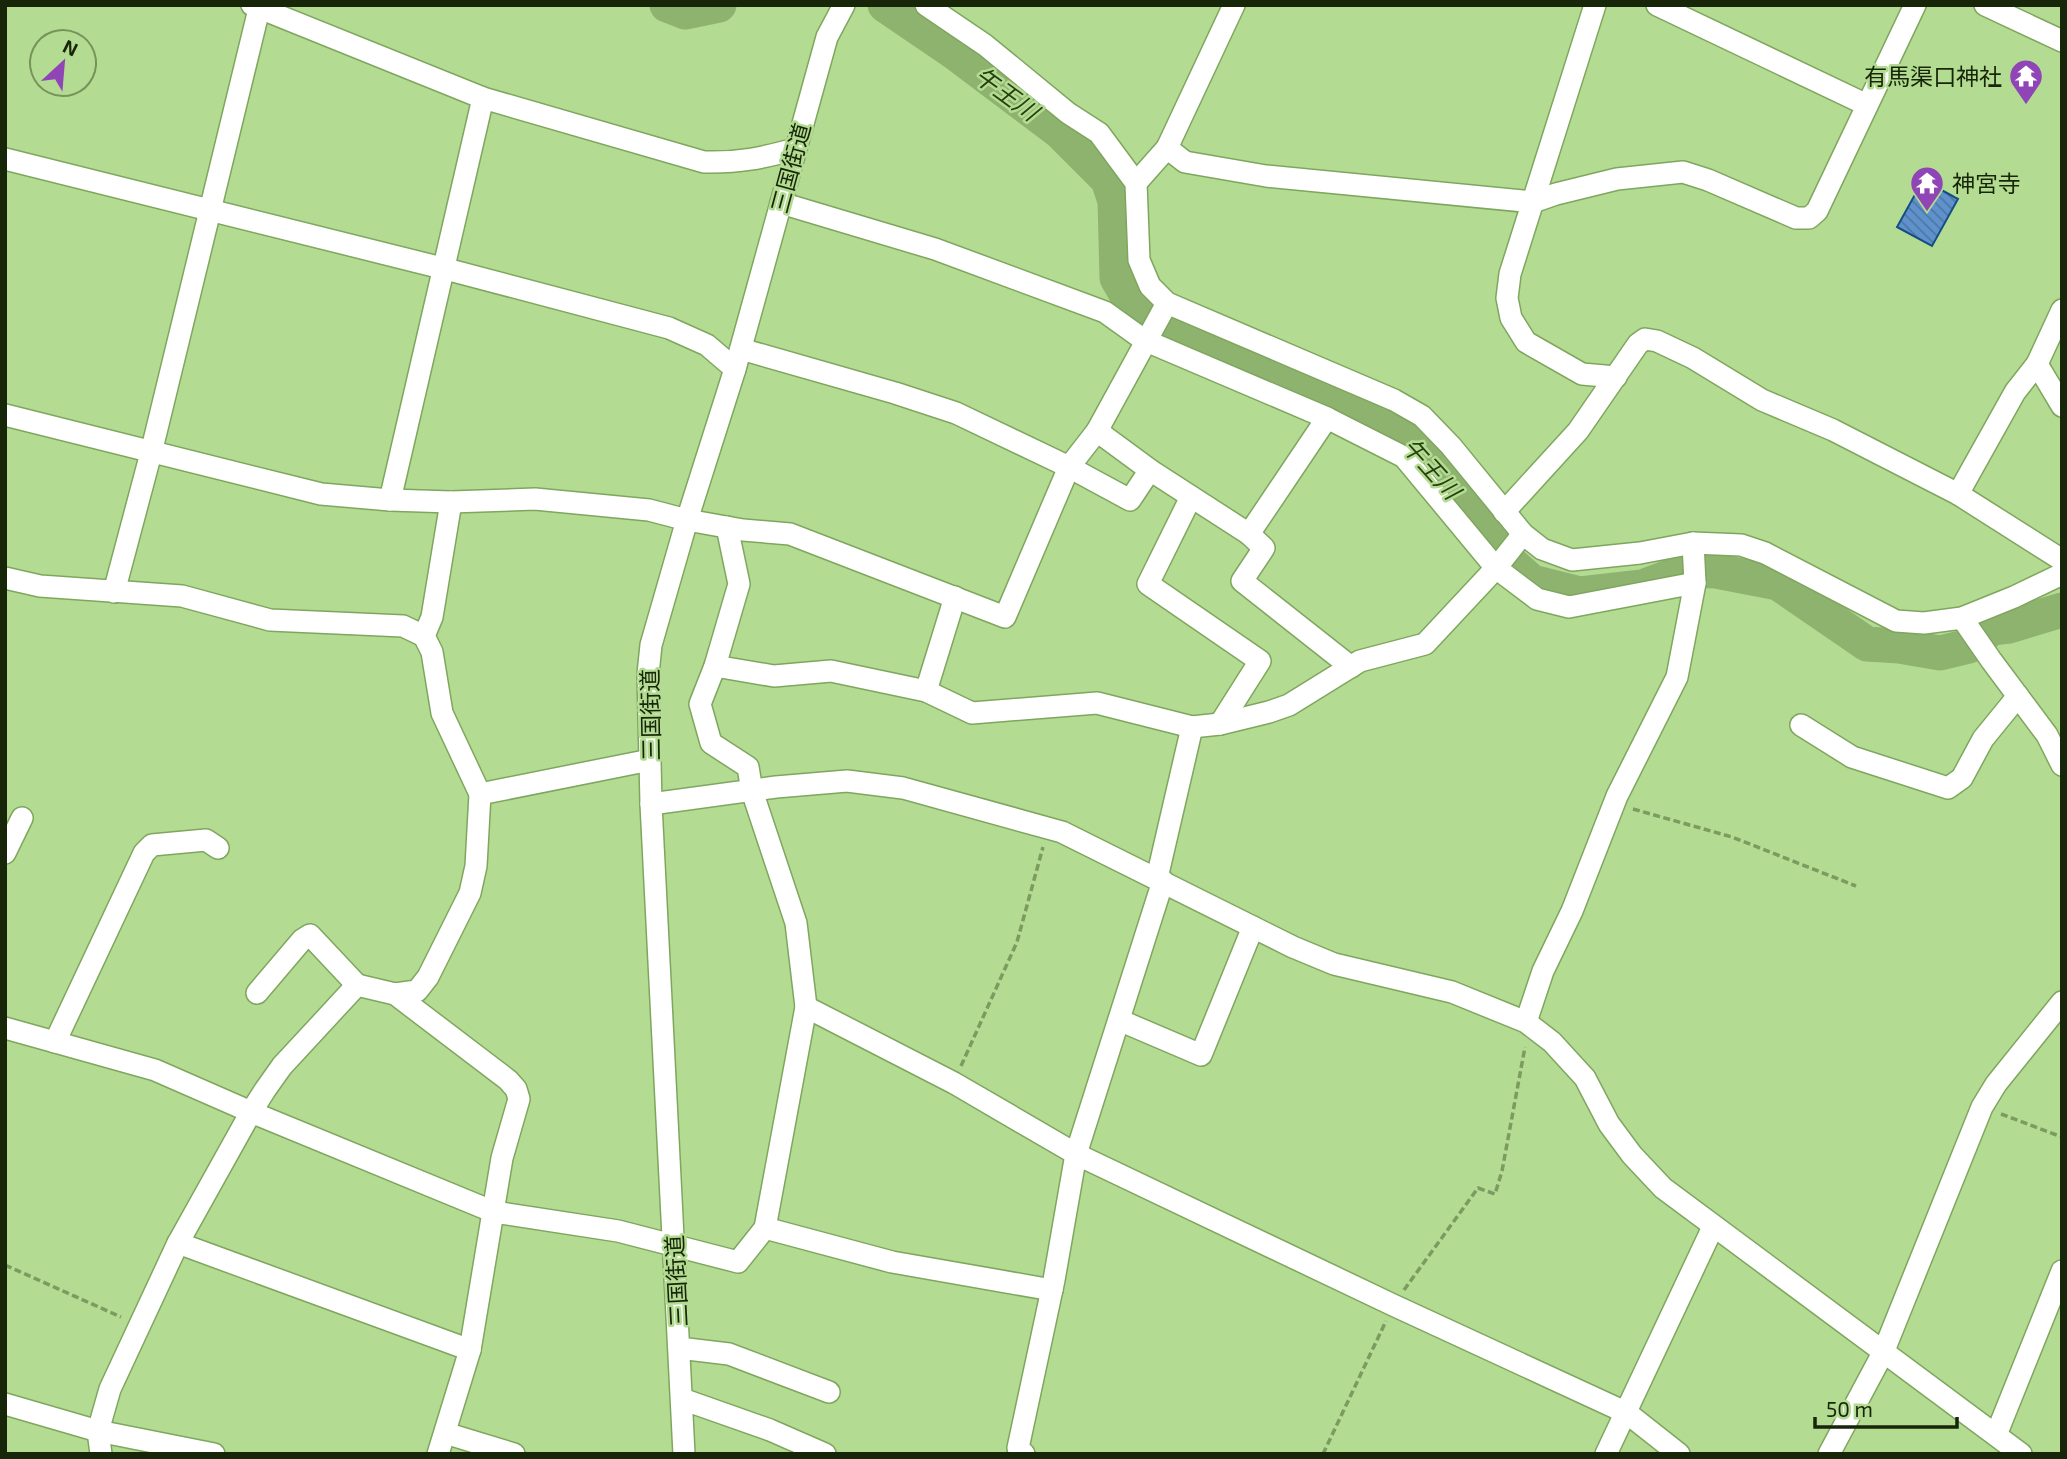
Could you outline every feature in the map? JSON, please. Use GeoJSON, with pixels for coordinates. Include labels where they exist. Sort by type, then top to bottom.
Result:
{"type":"FeatureCollection","features":[{"type":"Feature","properties":{"kind":"street"},"geometry":{"type":"LineString","coordinates":[[926,5],[985,45],[1068,113],[1099,133],[1136,183],[1139,260],[1150,286],[1165,305],[1394,400],[1422,416],[1451,446],[1504,512],[1520,538],[1572,561],[1694,546],[1741,545],[1765,553],[1896,621],[1924,623],[1966,622],[2062,574]]}},
{"type":"Feature","properties":{"kind":"street"},"geometry":{"type":"LineString","coordinates":[[1136,183],[1167,148],[1234,5]]}},
{"type":"Feature","properties":{"kind":"street"},"geometry":{"type":"LineString","coordinates":[[1595,5],[1510,274],[1507,298],[1511,318],[1526,342],[1582,374],[1616,377]]}},
{"type":"Feature","properties":{"kind":"street"},"geometry":{"type":"LineString","coordinates":[[1657,5],[1867,105]]}},
{"type":"Feature","properties":{"kind":"street"},"geometry":{"type":"LineString","coordinates":[[1167,148],[1185,162],[1266,176],[1533,202],[1617,179],[1683,172],[1796,218],[1809,218],[1817,211],[1915,5]]}},
{"type":"Feature","properties":{"kind":"street"},"geometry":{"type":"LineString","coordinates":[[1985,5],[2062,41]]}},
{"type":"Feature","properties":{"kind":"street"},"geometry":{"type":"LineString","coordinates":[[114,592],[151,453],[257,6],[483,98],[704,162],[754,161],[795,149]]}},
{"type":"Feature","properties":{"kind":"street","name":"三国街道"},"geometry":{"type":"LineString","coordinates":[[684,1454],[651,804],[648,674],[651,645],[738,359],[827,37],[844,6]]}},
{"type":"Feature","properties":{"kind":"street"},"geometry":{"type":"LineString","coordinates":[[390,500],[483,98]]}},
{"type":"Feature","properties":{"kind":"street"},"geometry":{"type":"LineString","coordinates":[[5,159],[442,268],[669,328],[738,359],[895,393],[956,412],[1130,500],[1150,470]]}},
{"type":"Feature","properties":{"kind":"street"},"geometry":{"type":"LineString","coordinates":[[781,203],[935,249],[1105,312],[1144,340],[1327,418],[1404,457],[1496,568],[1537,599],[1569,607],[1695,583]]}},
{"type":"Feature","properties":{"kind":"street"},"geometry":{"type":"LineString","coordinates":[[5,415],[321,494],[451,502],[535,499],[649,510],[727,527],[790,534],[1005,617],[1069,467],[1097,431],[1165,305]]}},
{"type":"Feature","properties":{"kind":"street"},"geometry":{"type":"LineString","coordinates":[[1958,494],[2015,392],[2037,364],[2062,310]]}},
{"type":"Feature","properties":{"kind":"street"},"geometry":{"type":"LineString","coordinates":[[1504,512],[1578,431],[1638,344],[1645,339],[1657,341],[1693,358],[1762,400],[1832,430],[1958,494],[2062,560]]}},
{"type":"Feature","properties":{"kind":"street"},"geometry":{"type":"LineString","coordinates":[[2037,364],[2062,406]]}},
{"type":"Feature","properties":{"kind":"street"},"geometry":{"type":"LineString","coordinates":[[1249,534],[1327,418]]}},
{"type":"Feature","properties":{"kind":"street"},"geometry":{"type":"LineString","coordinates":[[1097,431],[1150,470],[1249,534],[1264,548],[1242,582],[1351,667]]}},
{"type":"Feature","properties":{"kind":"street"},"geometry":{"type":"LineString","coordinates":[[1191,497],[1148,584],[1260,661],[1220,724]]}},
{"type":"Feature","properties":{"kind":"street"},"geometry":{"type":"LineString","coordinates":[[424,636],[432,617],[451,502]]}},
{"type":"Feature","properties":{"kind":"street"},"geometry":{"type":"LineString","coordinates":[[5,1028],[155,1070],[494,1212],[618,1231],[738,1262],[765,1228],[807,1007],[796,923],[752,791],[748,768],[711,743],[701,704],[739,584],[727,527]]}},
{"type":"Feature","properties":{"kind":"street"},"geometry":{"type":"LineString","coordinates":[[715,666],[774,677],[831,671],[926,691],[972,713],[1097,703],[1192,727],[1220,724],[1289,705],[1360,661],[1425,644],[1496,568],[1520,538]]}},
{"type":"Feature","properties":{"kind":"street"},"geometry":{"type":"LineString","coordinates":[[1528,1023],[1543,971],[1572,912],[1614,804],[1677,677],[1695,583],[1694,546]]}},
{"type":"Feature","properties":{"kind":"street"},"geometry":{"type":"LineString","coordinates":[[6,579],[40,586],[182,596],[270,620],[403,626],[424,636],[432,652],[442,713],[480,794],[476,866],[470,893],[428,977],[416,991],[395,994],[357,985],[310,935],[302,940],[257,993]]}},
{"type":"Feature","properties":{"kind":"street"},"geometry":{"type":"LineString","coordinates":[[926,691],[955,597]]}},
{"type":"Feature","properties":{"kind":"street"},"geometry":{"type":"LineString","coordinates":[[1966,622],[2047,735],[2062,765]]}},
{"type":"Feature","properties":{"kind":"street"},"geometry":{"type":"LineString","coordinates":[[1801,724],[1852,757],[1948,788],[1962,778],[1983,739],[2018,696]]}},
{"type":"Feature","properties":{"kind":"street"},"geometry":{"type":"LineString","coordinates":[[1018,1452],[1052,1290],[1076,1154],[1160,880],[1192,727]]}},
{"type":"Feature","properties":{"kind":"street"},"geometry":{"type":"LineString","coordinates":[[480,794],[650,760]]}},
{"type":"Feature","properties":{"kind":"street"},"geometry":{"type":"LineString","coordinates":[[651,804],[847,781],[903,788],[1062,832],[1293,947],[1334,964],[1452,992],[1528,1023],[1552,1042],[1585,1078],[1609,1124],[1662,1188],[2021,1454]]}},
{"type":"Feature","properties":{"kind":"street"},"geometry":{"type":"LineString","coordinates":[[5,853],[22,818]]}},
{"type":"Feature","properties":{"kind":"street"},"geometry":{"type":"LineString","coordinates":[[55,1042],[144,853],[152,845],[205,840],[218,848]]}},
{"type":"Feature","properties":{"kind":"street"},"geometry":{"type":"LineString","coordinates":[[1119,1020],[1200,1055],[1252,927]]}},
{"type":"Feature","properties":{"kind":"street"},"geometry":{"type":"LineString","coordinates":[[101,1454],[97,1431],[110,1390],[178,1243],[251,1112],[282,1066],[357,985]]}},
{"type":"Feature","properties":{"kind":"street"},"geometry":{"type":"LineString","coordinates":[[395,994],[508,1080],[516,1088],[519,1099],[502,1158],[470,1350],[439,1454]]}},
{"type":"Feature","properties":{"kind":"street"},"geometry":{"type":"LineString","coordinates":[[1829,1454],[1883,1353],[1982,1107],[1996,1084],[2062,1002]]}},
{"type":"Feature","properties":{"kind":"street"},"geometry":{"type":"LineString","coordinates":[[807,1007],[954,1083],[1076,1154],[1627,1413],[1679,1454]]}},
{"type":"Feature","properties":{"kind":"street"},"geometry":{"type":"LineString","coordinates":[[1606,1454],[1713,1227]]}},
{"type":"Feature","properties":{"kind":"street"},"geometry":{"type":"LineString","coordinates":[[765,1228],[892,1262],[1052,1290]]}},
{"type":"Feature","properties":{"kind":"street"},"geometry":{"type":"LineString","coordinates":[[178,1243],[470,1350]]}},
{"type":"Feature","properties":{"kind":"street"},"geometry":{"type":"LineString","coordinates":[[1996,1435],[2062,1271]]}},
{"type":"Feature","properties":{"kind":"street"},"geometry":{"type":"LineString","coordinates":[[679,1348],[729,1354],[829,1392]]}},
{"type":"Feature","properties":{"kind":"street"},"geometry":{"type":"LineString","coordinates":[[682,1399],[770,1430],[825,1454]]}},
{"type":"Feature","properties":{"kind":"street"},"geometry":{"type":"LineString","coordinates":[[5,1404],[97,1431],[214,1454]]}},
{"type":"Feature","properties":{"kind":"street"},"geometry":{"type":"LineString","coordinates":[[445,1433],[514,1454]]}},
{"type":"Feature","properties":{"kind":"path"},"geometry":{"type":"LineString","coordinates":[[1614,804],[1732,837],[1856,886]]}},
{"type":"Feature","properties":{"kind":"path"},"geometry":{"type":"LineString","coordinates":[[954,1083],[1017,942],[1048,828]]}},
{"type":"Feature","properties":{"kind":"path"},"geometry":{"type":"LineString","coordinates":[[1322,1454],[1394,1305],[1478,1188],[1494,1194],[1502,1171],[1528,1023]]}},
{"type":"Feature","properties":{"kind":"path"},"geometry":{"type":"LineString","coordinates":[[1982,1107],[2062,1137]]}},
{"type":"Feature","properties":{"kind":"path"},"geometry":{"type":"LineString","coordinates":[[5,1265],[139,1325]]}},
{"type":"Feature","properties":{"kind":"building","name":"神宮寺"},"geometry":{"type":"Polygon","coordinates":[[[1923,180],[1958,199],[1932,246],[1897,227],[1923,180]]]}},
{"type":"Feature","properties":{"kind":"waterway","name":"午王川"},"geometry":{"type":"LineString","coordinates":[[667,5],[685,12],[719,5]]}},
{"type":"Feature","properties":{"kind":"waterway","name":"午王川"},"geometry":{"type":"LineString","coordinates":[[885,5],[954,52],[1059,131],[1108,180],[1115,201],[1117,278],[1136,311],[1182,340],[1399,432],[1444,478],[1505,558],[1532,582],[1580,594],[1642,587],[1687,570],[1716,571],[1778,583],[1867,644],[1940,653],[1969,646],[1992,628],[2009,626],[2062,610]]}},
{"type":"Feature","properties":{"kind":"place","name":"有馬渠口神社"},"geometry":{"type":"Point","coordinates":[2026,106]}},
{"type":"Feature","properties":{"kind":"place","name":"神宮寺"},"geometry":{"type":"Point","coordinates":[1927,213]}}]}
